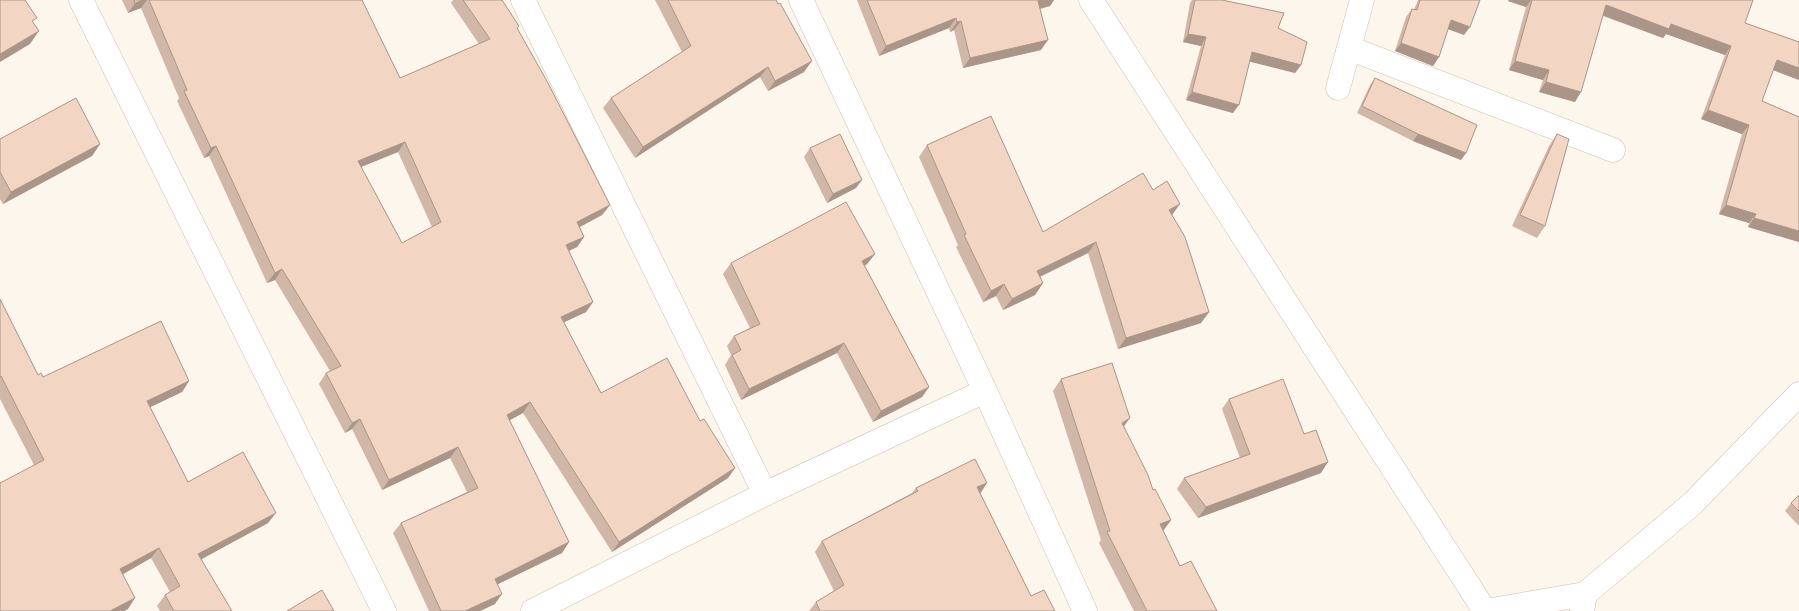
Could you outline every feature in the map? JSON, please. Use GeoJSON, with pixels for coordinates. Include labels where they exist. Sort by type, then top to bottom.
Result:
{"type":"FeatureCollection","features":[{"type":"Feature","properties":{"kind":"street"},"geometry":{"type":"LineString","coordinates":[[81,0],[384,611]]}},
{"type":"Feature","properties":{"kind":"street"},"geometry":{"type":"LineString","coordinates":[[523,0],[765,494]]}},
{"type":"Feature","properties":{"kind":"street"},"geometry":{"type":"LineString","coordinates":[[801,0],[985,390],[1085,611]]}},
{"type":"Feature","properties":{"kind":"street"},"geometry":{"type":"LineString","coordinates":[[1091,0],[1486,611],[1584,603],[1692,504],[1799,394]]}},
{"type":"Feature","properties":{"kind":"street"},"geometry":{"type":"LineString","coordinates":[[1338,88],[1362,0]]}},
{"type":"Feature","properties":{"kind":"street"},"geometry":{"type":"LineString","coordinates":[[1349,48],[1613,150]]}},
{"type":"Feature","properties":{"kind":"street"},"geometry":{"type":"LineString","coordinates":[[533,611],[765,494],[985,390]]}},
{"type":"Feature","properties":{"kind":"building"},"geometry":{"type":"Polygon","coordinates":[[[0,0],[25,0],[37,18],[32,21],[39,31],[0,54],[0,0]]]}},
{"type":"Feature","properties":{"kind":"building"},"geometry":{"type":"Polygon","coordinates":[[[149,0],[362,0],[400,78],[490,39],[463,0],[502,0],[519,26],[517,28],[548,83],[610,205],[577,222],[584,237],[566,245],[593,302],[561,317],[601,393],[667,358],[700,421],[704,419],[735,468],[619,542],[530,402],[507,415],[569,542],[495,579],[502,594],[465,611],[441,611],[401,523],[478,488],[458,447],[389,480],[360,419],[352,423],[326,373],[341,366],[282,269],[275,273],[216,146],[211,148],[184,91],[187,90],[149,0]],[[405,142],[358,161],[402,243],[441,222],[405,142]]]}},
{"type":"Feature","properties":{"kind":"building"},"geometry":{"type":"Polygon","coordinates":[[[668,0],[776,0],[778,4],[780,3],[812,61],[775,81],[768,67],[643,147],[611,98],[691,46],[668,0]]]}},
{"type":"Feature","properties":{"kind":"building"},"geometry":{"type":"Polygon","coordinates":[[[867,0],[1043,0],[1038,1],[1048,40],[970,58],[961,21],[957,22],[956,18],[886,46],[867,0]]]}},
{"type":"Feature","properties":{"kind":"building"},"geometry":{"type":"Polygon","coordinates":[[[1195,0],[1222,0],[1284,13],[1278,28],[1307,42],[1301,65],[1252,52],[1239,105],[1192,92],[1206,37],[1188,34],[1195,0]]]}},
{"type":"Feature","properties":{"kind":"building"},"geometry":{"type":"Polygon","coordinates":[[[1420,0],[1480,0],[1470,27],[1451,20],[1439,57],[1401,43],[1412,9],[1417,10],[1420,0]]]}},
{"type":"Feature","properties":{"kind":"building"},"geometry":{"type":"Polygon","coordinates":[[[1532,0],[1753,0],[1745,23],[1799,42],[1799,68],[1777,60],[1762,101],[1799,117],[1799,231],[1754,218],[1756,214],[1726,205],[1749,125],[1708,110],[1731,46],[1671,24],[1669,29],[1606,5],[1581,92],[1546,82],[1549,70],[1515,61],[1532,0]]]}},
{"type":"Feature","properties":{"kind":"building"},"geometry":{"type":"Polygon","coordinates":[[[1375,78],[1477,125],[1466,153],[1418,134],[1362,106],[1375,78]]]}},
{"type":"Feature","properties":{"kind":"building"},"geometry":{"type":"Polygon","coordinates":[[[76,98],[100,144],[11,192],[0,172],[0,139],[76,98]]]}},
{"type":"Feature","properties":{"kind":"building"},"geometry":{"type":"Polygon","coordinates":[[[991,116],[1043,232],[1143,173],[1153,190],[1167,181],[1180,204],[1169,210],[1185,237],[1209,312],[1126,338],[1096,242],[1037,271],[1043,283],[1012,299],[1004,284],[991,291],[964,235],[966,234],[927,145],[991,116]]]}},
{"type":"Feature","properties":{"kind":"building"},"geometry":{"type":"Polygon","coordinates":[[[840,134],[862,180],[833,194],[810,148],[840,134]]]}},
{"type":"Feature","properties":{"kind":"building"},"geometry":{"type":"Polygon","coordinates":[[[1557,134],[1569,139],[1545,226],[1520,215],[1557,134]]]}},
{"type":"Feature","properties":{"kind":"building"},"geometry":{"type":"Polygon","coordinates":[[[846,202],[875,254],[862,261],[929,387],[881,411],[844,343],[749,389],[732,355],[741,350],[734,336],[760,324],[731,263],[846,202]]]}},
{"type":"Feature","properties":{"kind":"building"},"geometry":{"type":"Polygon","coordinates":[[[0,299],[38,375],[41,373],[43,377],[161,321],[189,381],[147,401],[188,482],[243,452],[276,513],[198,554],[232,611],[174,611],[165,595],[180,586],[159,548],[120,569],[135,598],[110,611],[0,611],[0,483],[44,460],[0,377],[0,299]]]}},
{"type":"Feature","properties":{"kind":"building"},"geometry":{"type":"Polygon","coordinates":[[[1112,363],[1130,418],[1122,423],[1148,475],[1153,490],[1155,489],[1171,520],[1160,524],[1180,566],[1191,561],[1217,611],[1147,611],[1107,532],[1110,531],[1061,379],[1112,363]]]}},
{"type":"Feature","properties":{"kind":"building"},"geometry":{"type":"Polygon","coordinates":[[[1283,379],[1304,434],[1316,430],[1328,462],[1206,507],[1184,478],[1250,454],[1229,399],[1283,379]]]}},
{"type":"Feature","properties":{"kind":"building"},"geometry":{"type":"Polygon","coordinates":[[[975,459],[987,483],[977,487],[1031,596],[1044,590],[1055,611],[820,611],[816,602],[844,585],[822,541],[918,491],[916,488],[975,459]]]}},
{"type":"Feature","properties":{"kind":"building"},"geometry":{"type":"Polygon","coordinates":[[[1799,495],[1799,511],[1791,503],[1799,495]]]}},
{"type":"Feature","properties":{"kind":"building"},"geometry":{"type":"Polygon","coordinates":[[[322,590],[334,611],[287,611],[322,590]]]}}]}
